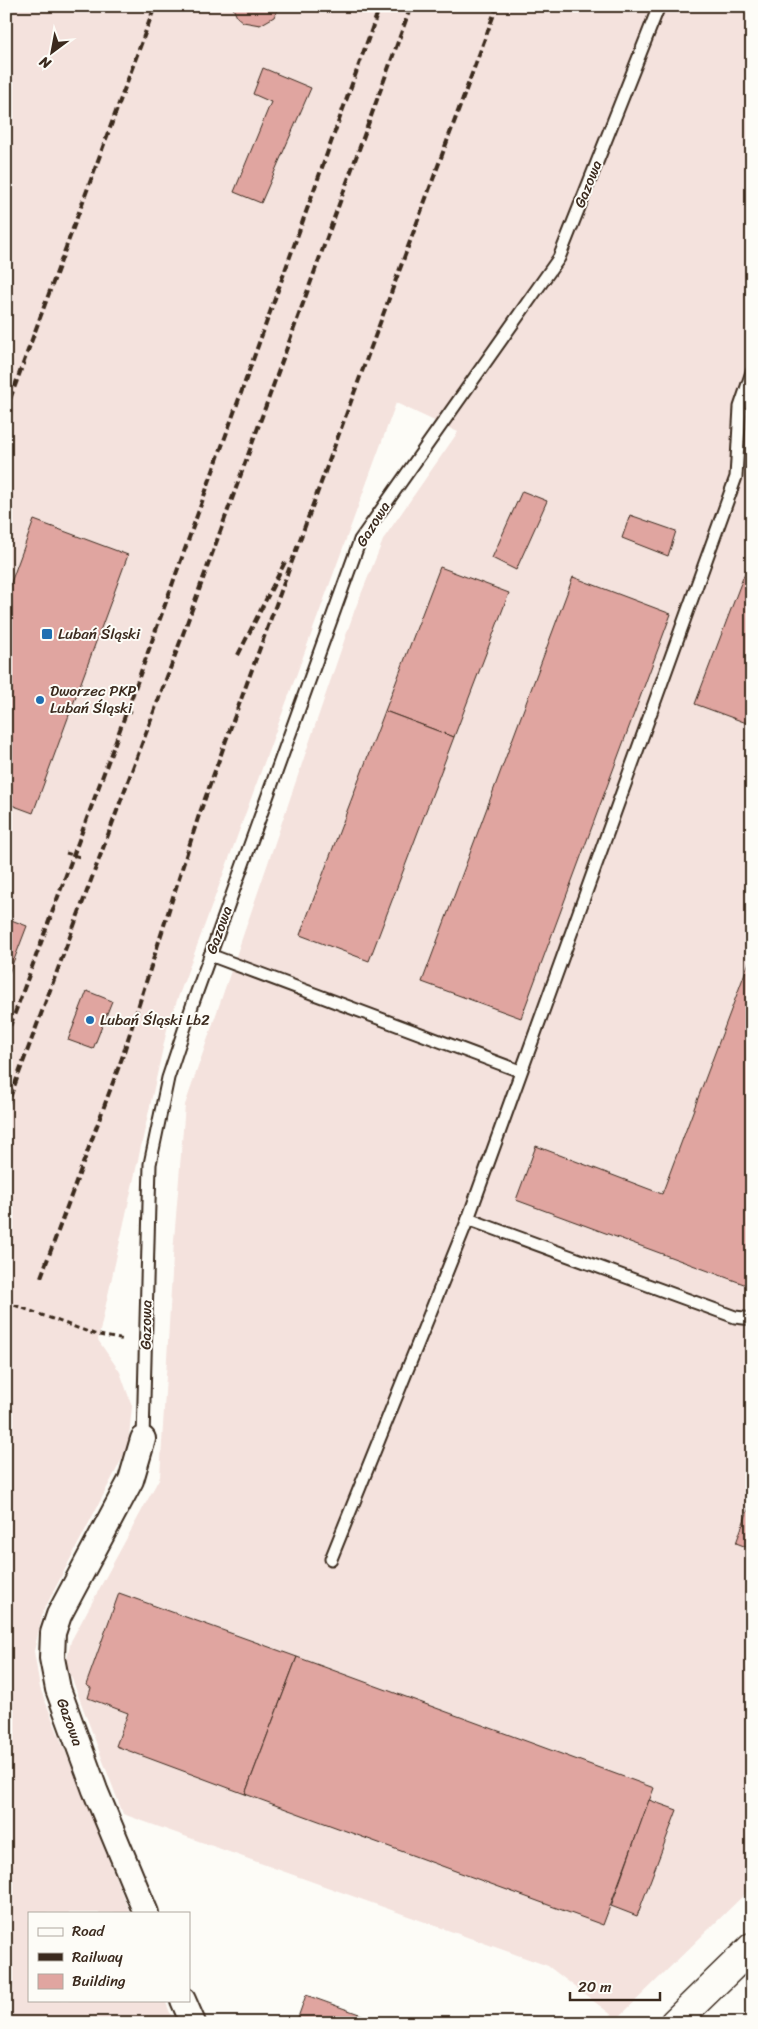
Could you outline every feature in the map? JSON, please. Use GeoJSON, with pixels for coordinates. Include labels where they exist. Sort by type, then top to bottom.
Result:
{"type":"FeatureCollection","features":[{"type":"Feature","properties":{"kind":"main road"},"geometry":{"type":"LineString","coordinates":[[674,2023],[752,1947]]}},
{"type":"Feature","properties":{"kind":"street","name":"Gazowa"},"geometry":{"type":"LineString","coordinates":[[143,1439],[130,1480],[59,1615],[53,1633],[52,1658],[58,1690],[95,1790],[146,1912]]}},
{"type":"Feature","properties":{"kind":"street"},"geometry":{"type":"LineString","coordinates":[[184,2002],[193,2023]]}},
{"type":"Feature","properties":{"kind":"lane","name":"Gazowa"},"geometry":{"type":"LineString","coordinates":[[143,1439],[150,1164],[168,1078],[210,955],[360,540],[559,258],[659,6]]}},
{"type":"Feature","properties":{"kind":"lane"},"geometry":{"type":"LineString","coordinates":[[332,1558],[468,1219],[736,477],[740,407],[752,372]]}},
{"type":"Feature","properties":{"kind":"lane"},"geometry":{"type":"LineString","coordinates":[[210,955],[520,1071]]}},
{"type":"Feature","properties":{"kind":"lane"},"geometry":{"type":"LineString","coordinates":[[468,1219],[735,1317],[752,1319]]}},
{"type":"Feature","properties":{"kind":"path"},"geometry":{"type":"LineString","coordinates":[[120,707],[134,713]]}},
{"type":"Feature","properties":{"kind":"path"},"geometry":{"type":"LineString","coordinates":[[66,853],[80,857]]}},
{"type":"Feature","properties":{"kind":"path"},"geometry":{"type":"LineString","coordinates":[[6,1302],[94,1334],[146,1344]]}},
{"type":"Feature","properties":{"kind":"shaded area"},"geometry":{"type":"Polygon","coordinates":[[[6,6],[752,6],[752,1887],[617,2019],[548,1966],[123,1814],[66,1663],[71,1641],[160,1477],[174,1240],[185,1105],[355,609],[384,538],[458,432],[396,403],[168,1025],[98,1340],[120,1372],[132,1406],[128,1447],[43,1612],[34,1651],[40,1688],[130,1912],[28,1912],[28,2002],[166,2002],[174,2023],[6,2023],[6,6]]]}},
{"type":"Feature","properties":{"kind":"building"},"geometry":{"type":"Polygon","coordinates":[[[232,6],[279,6],[274,17],[260,25],[243,22],[237,17],[232,6]]]}},
{"type":"Feature","properties":{"kind":"building"},"geometry":{"type":"Polygon","coordinates":[[[263,68],[311,88],[261,203],[234,192],[271,102],[253,94],[263,68]]]}},
{"type":"Feature","properties":{"kind":"building"},"geometry":{"type":"Polygon","coordinates":[[[522,491],[547,501],[516,570],[492,558],[522,491]]]}},
{"type":"Feature","properties":{"kind":"building"},"geometry":{"type":"Polygon","coordinates":[[[630,515],[676,531],[668,556],[622,538],[630,515]]]}},
{"type":"Feature","properties":{"kind":"building","name":"Dworzec PKP Lubań Śląski"},"geometry":{"type":"Polygon","coordinates":[[[34,520],[128,555],[33,813],[6,803],[6,596],[34,520]]]}},
{"type":"Feature","properties":{"kind":"building"},"geometry":{"type":"Polygon","coordinates":[[[752,554],[752,725],[695,704],[752,554]]]}},
{"type":"Feature","properties":{"kind":"building"},"geometry":{"type":"Polygon","coordinates":[[[440,567],[509,593],[454,737],[385,711],[440,567]]]}},
{"type":"Feature","properties":{"kind":"building"},"geometry":{"type":"Polygon","coordinates":[[[573,577],[671,614],[521,1018],[422,982],[573,577]]]}},
{"type":"Feature","properties":{"kind":"building"},"geometry":{"type":"Polygon","coordinates":[[[385,711],[454,737],[369,961],[300,935],[385,711]]]}},
{"type":"Feature","properties":{"kind":"building"},"geometry":{"type":"Polygon","coordinates":[[[6,918],[27,926],[9,973],[6,972],[6,918]]]}},
{"type":"Feature","properties":{"kind":"building"},"geometry":{"type":"Polygon","coordinates":[[[752,954],[752,1287],[516,1200],[536,1146],[662,1194],[752,954]]]}},
{"type":"Feature","properties":{"kind":"building","name":"Lubań Śląski Lb2"},"geometry":{"type":"Polygon","coordinates":[[[87,991],[112,1001],[93,1049],[68,1040],[87,991]]]}},
{"type":"Feature","properties":{"kind":"building"},"geometry":{"type":"Polygon","coordinates":[[[752,1499],[752,1549],[736,1543],[752,1499]]]}},
{"type":"Feature","properties":{"kind":"building"},"geometry":{"type":"Polygon","coordinates":[[[119,1593],[297,1657],[245,1794],[116,1746],[128,1713],[88,1698],[91,1688],[86,1685],[119,1593]]]}},
{"type":"Feature","properties":{"kind":"building"},"geometry":{"type":"Polygon","coordinates":[[[297,1657],[654,1788],[603,1925],[245,1794],[297,1657]]]}},
{"type":"Feature","properties":{"kind":"building"},"geometry":{"type":"Polygon","coordinates":[[[649,1800],[677,1810],[637,1916],[611,1906],[649,1800]]]}},
{"type":"Feature","properties":{"kind":"building"},"geometry":{"type":"Polygon","coordinates":[[[306,1995],[376,2020],[375,2023],[296,2023],[306,1995]]]}},
{"type":"Feature","properties":{"kind":"building"},"geometry":{"type":"Polygon","coordinates":[[[752,2007],[752,2023],[742,2023],[750,2015],[752,2007]]]}},
{"type":"Feature","properties":{"kind":"railway"},"geometry":{"type":"LineString","coordinates":[[6,410],[155,6]]}},
{"type":"Feature","properties":{"kind":"railway"},"geometry":{"type":"LineString","coordinates":[[6,1037],[129,705],[380,6]]}},
{"type":"Feature","properties":{"kind":"railway"},"geometry":{"type":"LineString","coordinates":[[6,1108],[183,634],[411,6]]}},
{"type":"Feature","properties":{"kind":"railway"},"geometry":{"type":"LineString","coordinates":[[41,1277],[122,1058],[198,818],[497,6]]}},
{"type":"Feature","properties":{"kind":"railway"},"geometry":{"type":"LineString","coordinates":[[238,655],[286,560]]}},
{"type":"Feature","properties":{"kind":"place","name":"Lubań Śląski"},"geometry":{"type":"Point","coordinates":[47,634]}},
{"type":"Feature","properties":{"kind":"place","name":"Dworzec PKP Lubań Śląski"},"geometry":{"type":"Point","coordinates":[40,700]}},
{"type":"Feature","properties":{"kind":"place","name":"Lubań Śląski Lb2"},"geometry":{"type":"Point","coordinates":[90,1020]}}]}
